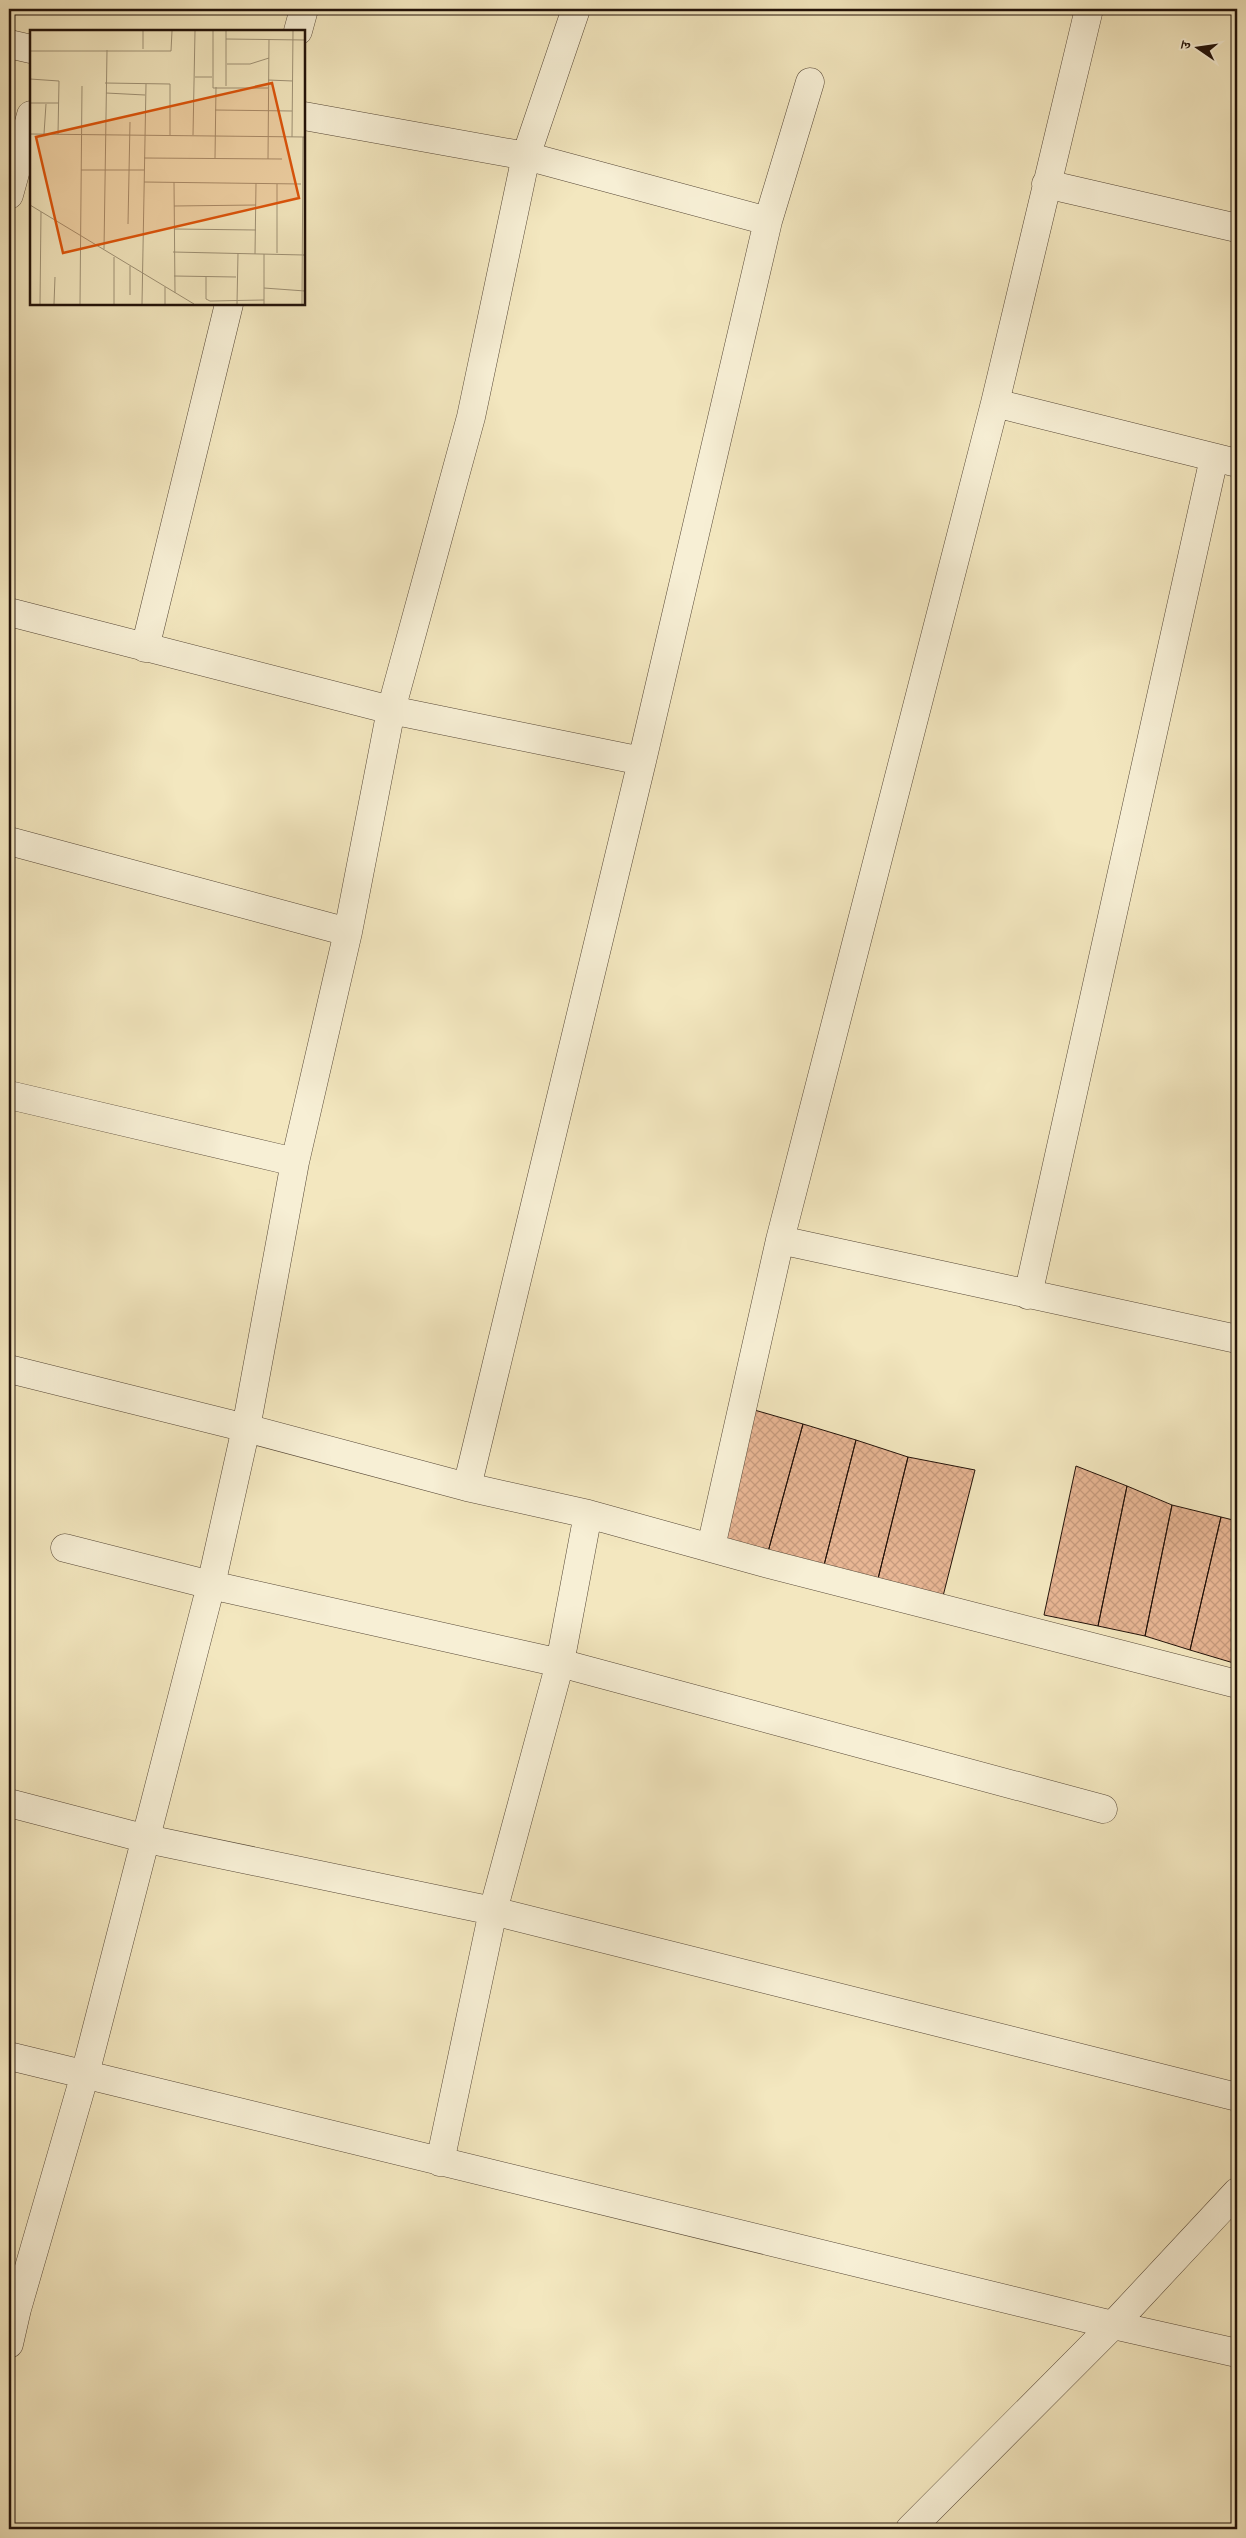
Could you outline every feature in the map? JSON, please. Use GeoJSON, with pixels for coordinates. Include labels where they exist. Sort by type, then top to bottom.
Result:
{"type":"FeatureCollection","features":[{"type":"Feature","properties":{"kind":"street"},"geometry":{"type":"LineString","coordinates":[[298,30],[304,9]]}},
{"type":"Feature","properties":{"kind":"street"},"geometry":{"type":"LineString","coordinates":[[9,2344],[13,2308],[85,2074],[212,1584],[246,1428],[295,1162],[348,932],[391,710],[471,417],[526,156],[576,9]]}},
{"type":"Feature","properties":{"kind":"street"},"geometry":{"type":"LineString","coordinates":[[711,1547],[780,1240],[995,403],[1089,9]]}},
{"type":"Feature","properties":{"kind":"street"},"geometry":{"type":"LineString","coordinates":[[9,44],[30,48]]}},
{"type":"Feature","properties":{"kind":"street"},"geometry":{"type":"LineString","coordinates":[[467,1487],[642,760],[768,221],[810,82]]}},
{"type":"Feature","properties":{"kind":"street"},"geometry":{"type":"LineString","coordinates":[[305,116],[526,156],[768,221]]}},
{"type":"Feature","properties":{"kind":"street"},"geometry":{"type":"LineString","coordinates":[[9,195],[30,119]]}},
{"type":"Feature","properties":{"kind":"street"},"geometry":{"type":"LineString","coordinates":[[1046,184],[1237,228]]}},
{"type":"Feature","properties":{"kind":"street"},"geometry":{"type":"LineString","coordinates":[[145,648],[229,305]]}},
{"type":"Feature","properties":{"kind":"street"},"geometry":{"type":"LineString","coordinates":[[995,403],[1226,460],[1028,1294]]}},
{"type":"Feature","properties":{"kind":"street"},"geometry":{"type":"LineString","coordinates":[[9,612],[391,710],[642,760]]}},
{"type":"Feature","properties":{"kind":"street"},"geometry":{"type":"LineString","coordinates":[[9,841],[348,932]]}},
{"type":"Feature","properties":{"kind":"street"},"geometry":{"type":"LineString","coordinates":[[9,1095],[295,1162]]}},
{"type":"Feature","properties":{"kind":"street"},"geometry":{"type":"LineString","coordinates":[[780,1240],[1237,1339]]}},
{"type":"Feature","properties":{"kind":"street"},"geometry":{"type":"LineString","coordinates":[[9,1369],[246,1428],[467,1487],[588,1514],[766,1563],[1237,1684]]}},
{"type":"Feature","properties":{"kind":"street"},"geometry":{"type":"LineString","coordinates":[[440,2162],[494,1911],[560,1663],[588,1514]]}},
{"type":"Feature","properties":{"kind":"street"},"geometry":{"type":"LineString","coordinates":[[65,1548],[212,1584],[560,1663],[1103,1809]]}},
{"type":"Feature","properties":{"kind":"street"},"geometry":{"type":"LineString","coordinates":[[9,1803],[147,1839],[494,1911],[1237,2096]]}},
{"type":"Feature","properties":{"kind":"street"},"geometry":{"type":"LineString","coordinates":[[9,2056],[1113,2325],[1237,2353]]}},
{"type":"Feature","properties":{"kind":"street"},"geometry":{"type":"LineString","coordinates":[[910,2529],[1113,2325],[1237,2192]]}},
{"type":"Feature","properties":{"kind":"building"},"geometry":{"type":"Polygon","coordinates":[[[744,1407],[803,1424],[765,1563],[711,1547],[744,1407]]]}},
{"type":"Feature","properties":{"kind":"building"},"geometry":{"type":"Polygon","coordinates":[[[803,1424],[856,1440],[821,1577],[765,1563],[803,1424]]]}},
{"type":"Feature","properties":{"kind":"building"},"geometry":{"type":"Polygon","coordinates":[[[856,1440],[908,1457],[875,1591],[821,1577],[856,1440]]]}},
{"type":"Feature","properties":{"kind":"building"},"geometry":{"type":"Polygon","coordinates":[[[908,1457],[975,1470],[940,1608],[875,1591],[908,1457]]]}},
{"type":"Feature","properties":{"kind":"building"},"geometry":{"type":"Polygon","coordinates":[[[1076,1466],[1127,1486],[1098,1626],[1044,1615],[1076,1466]]]}},
{"type":"Feature","properties":{"kind":"building"},"geometry":{"type":"Polygon","coordinates":[[[1127,1486],[1172,1505],[1145,1636],[1098,1626],[1127,1486]]]}},
{"type":"Feature","properties":{"kind":"building"},"geometry":{"type":"Polygon","coordinates":[[[1172,1505],[1221,1517],[1190,1650],[1145,1636],[1172,1505]]]}},
{"type":"Feature","properties":{"kind":"building"},"geometry":{"type":"Polygon","coordinates":[[[1221,1517],[1237,1521],[1237,1664],[1190,1650],[1221,1517]]]}}]}
